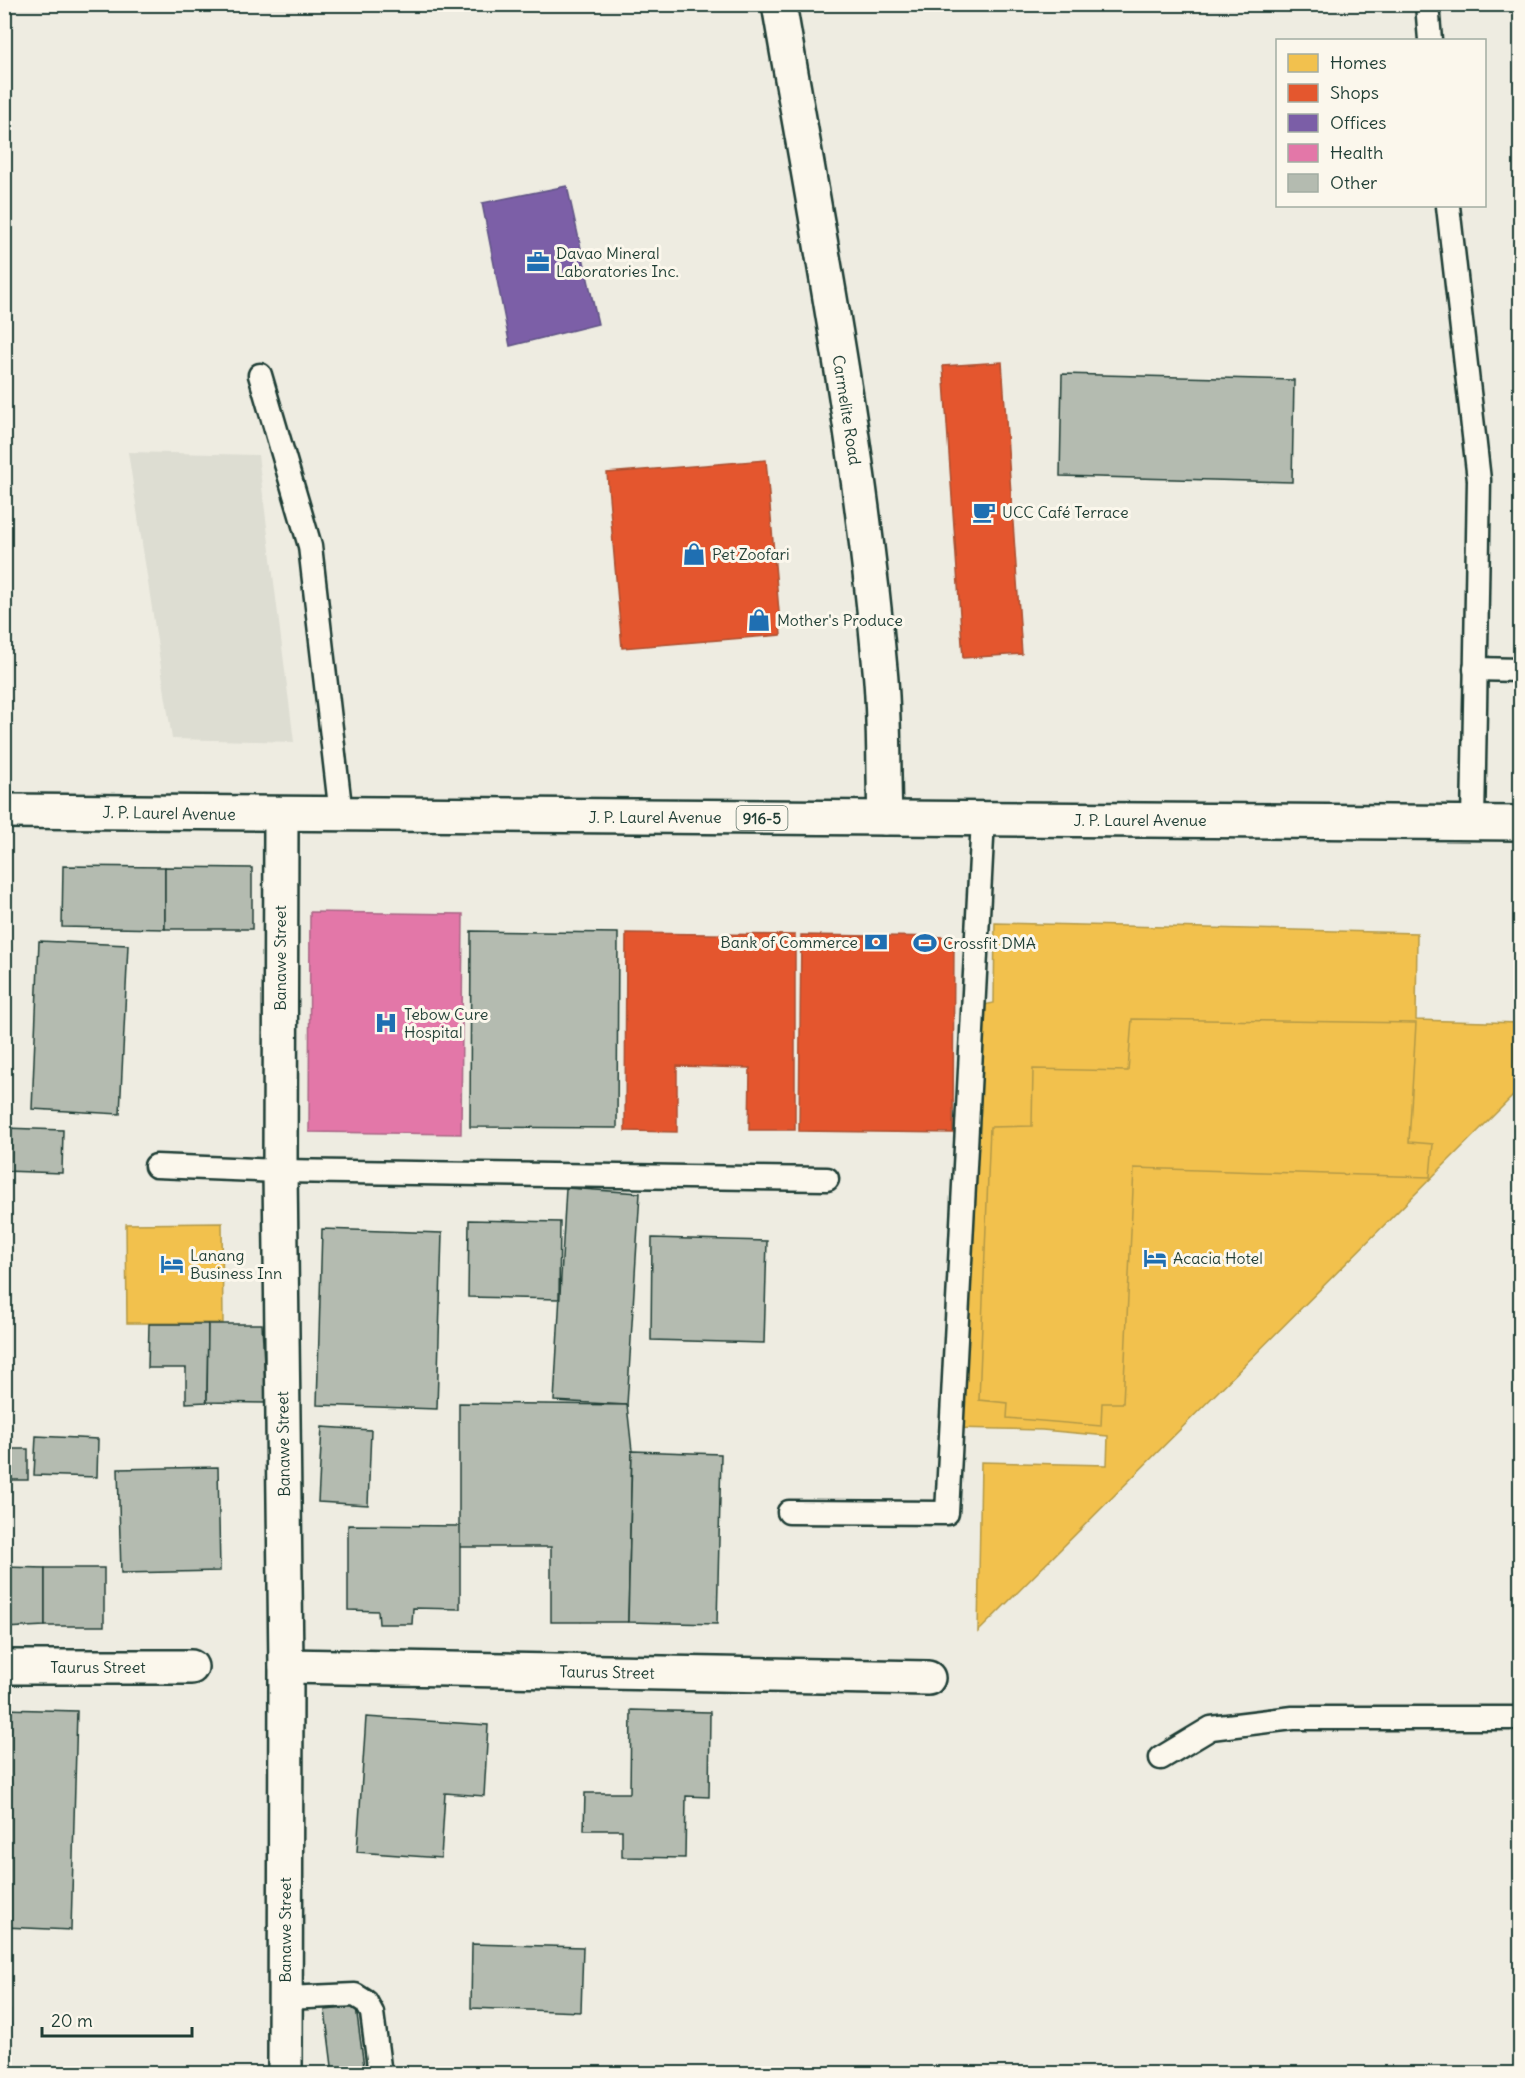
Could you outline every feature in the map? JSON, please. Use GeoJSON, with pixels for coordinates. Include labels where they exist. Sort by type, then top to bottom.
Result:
{"type":"FeatureCollection","features":[{"type":"Feature","properties":{"kind":"street","name":"Carmelite Road"},"geometry":{"type":"LineString","coordinates":[[779,4],[853,436],[880,671],[885,818]]}},
{"type":"Feature","properties":{"kind":"street","name":"J. P. Laurel Avenue"},"geometry":{"type":"LineString","coordinates":[[4,811],[1521,823]]}},
{"type":"Feature","properties":{"kind":"street","name":"Banawe Street"},"geometry":{"type":"LineString","coordinates":[[280,814],[280,1171],[286,1666],[285,2073]]}},
{"type":"Feature","properties":{"kind":"street","name":"Taurus Street"},"geometry":{"type":"LineString","coordinates":[[286,1666],[928,1678]]}},
{"type":"Feature","properties":{"kind":"street","name":"Taurus Street"},"geometry":{"type":"LineString","coordinates":[[4,1667],[191,1667]]}},
{"type":"Feature","properties":{"kind":"lane"},"geometry":{"type":"LineString","coordinates":[[1427,4],[1430,39]]}},
{"type":"Feature","properties":{"kind":"lane"},"geometry":{"type":"LineString","coordinates":[[1448,207],[1479,480],[1473,823]]}},
{"type":"Feature","properties":{"kind":"lane"},"geometry":{"type":"LineString","coordinates":[[261,375],[310,546],[341,815]]}},
{"type":"Feature","properties":{"kind":"lane"},"geometry":{"type":"LineString","coordinates":[[1475,669],[1521,670]]}},
{"type":"Feature","properties":{"kind":"lane"},"geometry":{"type":"LineString","coordinates":[[789,1512],[947,1513],[983,819]]}},
{"type":"Feature","properties":{"kind":"lane"},"geometry":{"type":"LineString","coordinates":[[156,1166],[280,1171],[827,1179]]}},
{"type":"Feature","properties":{"kind":"lane"},"geometry":{"type":"LineString","coordinates":[[1161,1758],[1211,1728],[1293,1718],[1521,1718]]}},
{"type":"Feature","properties":{"kind":"lane"},"geometry":{"type":"LineString","coordinates":[[285,1998],[355,1995],[366,2002],[372,2013],[380,2073]]}},
{"type":"Feature","properties":{"kind":"shaded area"},"geometry":{"type":"Polygon","coordinates":[[[128,452],[258,455],[294,742],[172,739],[128,452]]]}},
{"type":"Feature","properties":{"kind":"building: Homes","name":"Acacia Hotel"},"geometry":{"type":"Polygon","coordinates":[[[995,923],[1417,933],[1416,1020],[1520,1023],[1520,1089],[978,1632],[981,1462],[1107,1465],[1108,1436],[1042,1430],[952,1428],[969,1008],[994,1003],[995,923]]]}},
{"type":"Feature","properties":{"kind":"building: Homes"},"geometry":{"type":"Polygon","coordinates":[[[1132,1019],[1416,1023],[1409,1142],[1433,1144],[1430,1177],[1134,1168],[1123,1403],[1102,1403],[1101,1426],[1007,1418],[1008,1403],[979,1400],[990,1127],[1032,1126],[1033,1069],[1128,1071],[1132,1019]]]}},
{"type":"Feature","properties":{"kind":"building: Homes"},"geometry":{"type":"Polygon","coordinates":[[[222,1223],[223,1323],[127,1323],[126,1224],[222,1223]]]}},
{"type":"Feature","properties":{"kind":"building: Shops"},"geometry":{"type":"Polygon","coordinates":[[[1002,362],[1022,654],[963,658],[943,366],[1002,362]]]}},
{"type":"Feature","properties":{"kind":"building: Shops","name":"Pet Zoofari"},"geometry":{"type":"Polygon","coordinates":[[[766,460],[781,635],[622,648],[607,473],[766,460]]]}},
{"type":"Feature","properties":{"kind":"building: Shops"},"geometry":{"type":"Polygon","coordinates":[[[626,933],[795,935],[795,1130],[749,1130],[750,1068],[677,1066],[677,1132],[625,1131],[626,933]]]}},
{"type":"Feature","properties":{"kind":"building: Shops"},"geometry":{"type":"Polygon","coordinates":[[[801,935],[954,937],[953,1133],[799,1131],[801,935]]]}},
{"type":"Feature","properties":{"kind":"building: Offices"},"geometry":{"type":"Polygon","coordinates":[[[567,186],[598,324],[510,346],[482,203],[567,186]]]}},
{"type":"Feature","properties":{"kind":"building: Health","name":"Tebow Cure Hospital"},"geometry":{"type":"Polygon","coordinates":[[[310,912],[463,914],[461,1134],[309,1132],[310,912]]]}},
{"type":"Feature","properties":{"kind":"building: Other"},"geometry":{"type":"Polygon","coordinates":[[[1062,374],[1294,380],[1292,482],[1060,476],[1062,374]]]}},
{"type":"Feature","properties":{"kind":"building: Other"},"geometry":{"type":"Polygon","coordinates":[[[63,866],[165,867],[165,929],[62,927],[63,866]]]}},
{"type":"Feature","properties":{"kind":"building: Other"},"geometry":{"type":"Polygon","coordinates":[[[165,867],[252,868],[252,929],[165,929],[165,867]]]}},
{"type":"Feature","properties":{"kind":"building: Other"},"geometry":{"type":"Polygon","coordinates":[[[471,931],[618,933],[617,1128],[470,1127],[471,931]]]}},
{"type":"Feature","properties":{"kind":"building: Other"},"geometry":{"type":"Polygon","coordinates":[[[39,941],[128,945],[120,1114],[32,1109],[39,941]]]}},
{"type":"Feature","properties":{"kind":"building: Other"},"geometry":{"type":"Polygon","coordinates":[[[4,1128],[63,1130],[62,1173],[4,1171],[4,1128]]]}},
{"type":"Feature","properties":{"kind":"building: Other"},"geometry":{"type":"Polygon","coordinates":[[[566,1188],[640,1193],[627,1405],[554,1401],[566,1188]]]}},
{"type":"Feature","properties":{"kind":"building: Other"},"geometry":{"type":"Polygon","coordinates":[[[469,1220],[560,1222],[559,1299],[468,1297],[469,1220]]]}},
{"type":"Feature","properties":{"kind":"building: Other"},"geometry":{"type":"Polygon","coordinates":[[[322,1229],[442,1233],[437,1409],[317,1405],[322,1229]]]}},
{"type":"Feature","properties":{"kind":"building: Other"},"geometry":{"type":"Polygon","coordinates":[[[652,1238],[767,1241],[764,1343],[651,1340],[652,1238]]]}},
{"type":"Feature","properties":{"kind":"building: Other"},"geometry":{"type":"Polygon","coordinates":[[[149,1324],[208,1324],[207,1402],[186,1403],[186,1368],[148,1368],[149,1324]]]}},
{"type":"Feature","properties":{"kind":"building: Other"},"geometry":{"type":"Polygon","coordinates":[[[208,1324],[262,1324],[266,1403],[207,1402],[208,1324]]]}},
{"type":"Feature","properties":{"kind":"building: Other"},"geometry":{"type":"Polygon","coordinates":[[[459,1403],[627,1405],[632,1451],[628,1622],[551,1622],[551,1547],[459,1547],[459,1403]]]}},
{"type":"Feature","properties":{"kind":"building: Other"},"geometry":{"type":"Polygon","coordinates":[[[322,1427],[371,1430],[368,1505],[318,1502],[322,1427]]]}},
{"type":"Feature","properties":{"kind":"building: Other"},"geometry":{"type":"Polygon","coordinates":[[[36,1436],[98,1439],[97,1477],[34,1475],[36,1436]]]}},
{"type":"Feature","properties":{"kind":"building: Other"},"geometry":{"type":"Polygon","coordinates":[[[4,1449],[28,1449],[28,1480],[4,1480],[4,1449]]]}},
{"type":"Feature","properties":{"kind":"building: Other"},"geometry":{"type":"Polygon","coordinates":[[[632,1451],[721,1454],[717,1624],[628,1622],[632,1451]]]}},
{"type":"Feature","properties":{"kind":"building: Other"},"geometry":{"type":"Polygon","coordinates":[[[218,1467],[220,1571],[121,1573],[118,1469],[218,1467]]]}},
{"type":"Feature","properties":{"kind":"building: Other"},"geometry":{"type":"Polygon","coordinates":[[[348,1525],[460,1526],[460,1609],[413,1608],[412,1624],[379,1624],[378,1611],[348,1610],[348,1525]]]}},
{"type":"Feature","properties":{"kind":"building: Other"},"geometry":{"type":"Polygon","coordinates":[[[4,1567],[45,1568],[45,1626],[4,1628],[4,1567]]]}},
{"type":"Feature","properties":{"kind":"building: Other"},"geometry":{"type":"Polygon","coordinates":[[[45,1568],[104,1568],[104,1626],[45,1626],[45,1568]]]}},
{"type":"Feature","properties":{"kind":"building: Other"},"geometry":{"type":"Polygon","coordinates":[[[4,1709],[77,1711],[71,1930],[4,1927],[4,1709]]]}},
{"type":"Feature","properties":{"kind":"building: Other"},"geometry":{"type":"Polygon","coordinates":[[[631,1710],[710,1712],[709,1797],[686,1796],[685,1858],[622,1857],[622,1830],[584,1830],[585,1793],[630,1793],[631,1710]]]}},
{"type":"Feature","properties":{"kind":"building: Other"},"geometry":{"type":"Polygon","coordinates":[[[366,1717],[488,1725],[484,1796],[445,1793],[441,1858],[357,1852],[366,1717]]]}},
{"type":"Feature","properties":{"kind":"building: Other"},"geometry":{"type":"Polygon","coordinates":[[[472,1944],[583,1947],[581,2012],[471,2008],[472,1944]]]}},
{"type":"Feature","properties":{"kind":"building: Other"},"geometry":{"type":"Polygon","coordinates":[[[356,2007],[365,2074],[333,2074],[325,2010],[356,2007]]]}},
{"type":"Feature","properties":{"kind":"building: Other"},"geometry":{"type":"Polygon","coordinates":[[[4,2010],[10,2010],[12,2074],[4,2074],[4,2010]]]}},
{"type":"Feature","properties":{"kind":"building: Other"},"geometry":{"type":"Polygon","coordinates":[[[486,2067],[493,2074],[479,2074],[486,2067]]]}},
{"type":"Feature","properties":{"kind":"place","name":"Davao Mineral Laboratories Inc."},"geometry":{"type":"Point","coordinates":[538,262]}},
{"type":"Feature","properties":{"kind":"place","name":"UCC Café Terrace"},"geometry":{"type":"Point","coordinates":[984,512]}},
{"type":"Feature","properties":{"kind":"place","name":"Pet Zoofari"},"geometry":{"type":"Point","coordinates":[694,554]}},
{"type":"Feature","properties":{"kind":"place","name":"Mother's Produce"},"geometry":{"type":"Point","coordinates":[759,620]}},
{"type":"Feature","properties":{"kind":"place","name":"Bank of Commerce"},"geometry":{"type":"Point","coordinates":[876,942]}},
{"type":"Feature","properties":{"kind":"place","name":"Crossfit DMA"},"geometry":{"type":"Point","coordinates":[925,943]}},
{"type":"Feature","properties":{"kind":"place","name":"Tebow Cure Hospital"},"geometry":{"type":"Point","coordinates":[386,1023]}},
{"type":"Feature","properties":{"kind":"place","name":"Acacia Hotel"},"geometry":{"type":"Point","coordinates":[1155,1258]}},
{"type":"Feature","properties":{"kind":"place","name":"Lanang Business Inn"},"geometry":{"type":"Point","coordinates":[172,1264]}}]}
